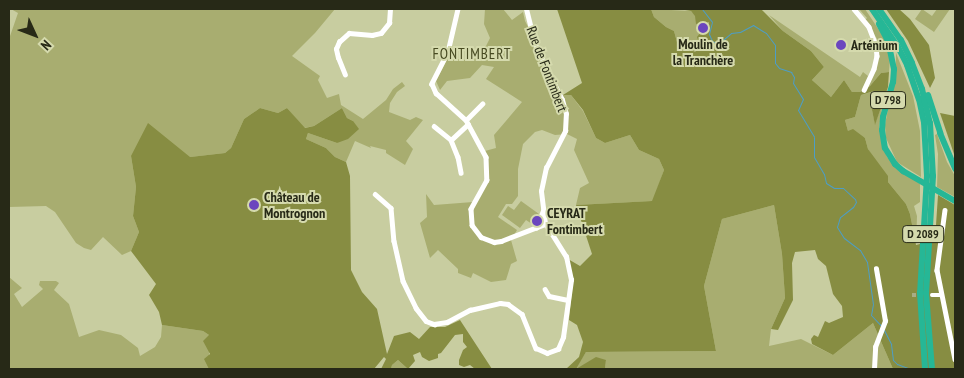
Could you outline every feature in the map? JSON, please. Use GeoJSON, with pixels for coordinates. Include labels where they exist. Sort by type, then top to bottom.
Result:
{"type":"FeatureCollection","features":[{"type":"Feature","properties":{"kind":"highway","name":"D 798"},"geometry":{"type":"LineString","coordinates":[[867,9],[880,26],[893,55],[893,82],[882,130],[890,156],[903,171],[955,201]]}},
{"type":"Feature","properties":{"kind":"highway","name":"D 2089"},"geometry":{"type":"LineString","coordinates":[[872,9],[890,34],[907,65],[919,99],[924,122],[927,176],[920,294],[926,369]]}},
{"type":"Feature","properties":{"kind":"highway","name":"D 2089"},"geometry":{"type":"LineString","coordinates":[[879,9],[901,40],[912,64],[922,89],[932,140],[933,176],[926,293],[932,369]]}},
{"type":"Feature","properties":{"kind":"highway","name":"D 798"},"geometry":{"type":"LineString","coordinates":[[912,64],[921,76],[940,133],[955,169]]}},
{"type":"Feature","properties":{"kind":"street"},"geometry":{"type":"LineString","coordinates":[[345,75],[336,49],[339,42],[349,33],[372,35],[381,33],[389,23],[390,9]]}},
{"type":"Feature","properties":{"kind":"street"},"geometry":{"type":"LineString","coordinates":[[458,9],[448,52],[432,84],[436,93],[467,122],[486,157],[488,165],[485,187],[471,209],[470,220],[476,231],[488,241],[501,241],[545,224]]}},
{"type":"Feature","properties":{"kind":"street","name":"Rue de Fontimbert"},"geometry":{"type":"LineString","coordinates":[[375,194],[391,208],[394,241],[403,281],[416,308],[426,321],[434,324],[447,322],[470,310],[500,303],[508,304],[522,314],[536,348],[547,353],[558,349],[561,344],[571,280],[570,268],[545,224],[541,190],[543,179],[562,139],[566,114],[562,100],[535,45],[526,9]]}},
{"type":"Feature","properties":{"kind":"street"},"geometry":{"type":"LineString","coordinates":[[854,9],[873,35],[878,56],[864,90]]}},
{"type":"Feature","properties":{"kind":"street"},"geometry":{"type":"LineString","coordinates":[[451,140],[482,104]]}},
{"type":"Feature","properties":{"kind":"street"},"geometry":{"type":"LineString","coordinates":[[434,126],[451,140],[458,157],[461,173]]}},
{"type":"Feature","properties":{"kind":"street"},"geometry":{"type":"LineString","coordinates":[[945,210],[937,270],[955,359]]}},
{"type":"Feature","properties":{"kind":"street"},"geometry":{"type":"LineString","coordinates":[[536,228],[543,211]]}},
{"type":"Feature","properties":{"kind":"street"},"geometry":{"type":"LineString","coordinates":[[874,366],[875,347],[884,321],[876,269]]}},
{"type":"Feature","properties":{"kind":"street"},"geometry":{"type":"LineString","coordinates":[[545,289],[550,296],[568,300]]}},
{"type":"Feature","properties":{"kind":"street"},"geometry":{"type":"LineString","coordinates":[[932,295],[942,295]]}},
{"type":"Feature","properties":{"kind":"green space"},"geometry":{"type":"Polygon","coordinates":[[[11,9],[335,9],[292,56],[320,76],[318,80],[327,98],[339,94],[341,105],[363,119],[386,100],[393,89],[402,82],[405,86],[397,92],[390,103],[389,112],[410,120],[416,117],[423,120],[406,141],[413,149],[405,165],[386,153],[386,150],[370,146],[371,148],[355,141],[346,162],[335,157],[326,148],[306,139],[308,133],[337,143],[353,121],[347,118],[342,108],[314,126],[304,128],[287,108],[278,113],[260,108],[244,119],[231,148],[225,153],[190,157],[131,156],[136,187],[133,216],[139,232],[131,251],[122,255],[103,237],[91,250],[76,243],[55,212],[46,206],[9,207],[9,39],[18,13],[11,9]]]}},
{"type":"Feature","properties":{"kind":"green space"},"geometry":{"type":"Polygon","coordinates":[[[485,9],[503,9],[512,20],[523,12],[525,21],[563,95],[571,95],[583,111],[596,138],[605,143],[630,135],[639,150],[659,159],[664,170],[653,201],[576,205],[580,188],[589,183],[574,150],[577,139],[567,134],[555,135],[542,130],[535,132],[523,144],[518,169],[518,196],[512,204],[506,204],[498,217],[517,230],[511,240],[517,261],[511,264],[506,280],[491,282],[473,273],[471,278],[458,273],[458,269],[438,250],[430,258],[420,223],[427,217],[426,194],[434,205],[473,202],[489,174],[485,151],[496,148],[494,135],[522,102],[486,79],[494,67],[482,65],[470,78],[447,81],[440,90],[436,81],[448,58],[466,60],[486,46],[490,38],[484,24],[485,9]]]}},
{"type":"Feature","properties":{"kind":"green space"},"geometry":{"type":"Polygon","coordinates":[[[557,9],[651,9],[654,17],[674,31],[677,42],[695,52],[700,46],[697,37],[700,33],[708,31],[709,22],[696,24],[695,16],[691,11],[679,9],[761,9],[783,31],[811,51],[824,67],[812,80],[831,97],[844,80],[852,92],[860,92],[870,86],[881,73],[889,72],[888,87],[875,125],[872,110],[874,91],[861,95],[855,117],[845,120],[848,131],[853,129],[865,138],[868,149],[888,176],[888,182],[906,204],[910,214],[916,245],[935,240],[938,195],[955,205],[955,369],[893,369],[873,323],[833,355],[812,344],[811,339],[814,335],[818,337],[825,321],[829,323],[843,317],[842,306],[833,294],[826,266],[818,259],[815,250],[795,252],[792,263],[793,300],[778,330],[771,329],[785,298],[782,254],[774,205],[722,219],[704,286],[716,351],[586,352],[576,369],[566,369],[579,357],[583,342],[577,325],[569,320],[573,280],[568,259],[580,266],[592,254],[576,205],[652,201],[664,170],[659,159],[639,150],[630,135],[605,143],[596,138],[583,110],[571,95],[563,95],[582,83],[557,9]]]}},
{"type":"Feature","properties":{"kind":"green space","name":"Moulin de la Tranchère"},"geometry":{"type":"Polygon","coordinates":[[[651,9],[691,11],[703,22],[709,21],[708,31],[695,52],[677,42],[674,31],[654,17],[651,9]]]}},
{"type":"Feature","properties":{"kind":"green space"},"geometry":{"type":"Polygon","coordinates":[[[859,9],[865,9],[885,39],[890,58],[889,72],[881,73],[870,86],[860,92],[852,92],[844,80],[831,97],[812,80],[824,67],[811,51],[783,31],[769,15],[860,77],[863,72],[868,76],[879,53],[877,39],[865,20],[867,18],[859,9]]]}},
{"type":"Feature","properties":{"kind":"green space"},"geometry":{"type":"Polygon","coordinates":[[[886,9],[899,9],[910,19],[929,45],[935,78],[930,88],[908,41],[886,9]]]}},
{"type":"Feature","properties":{"kind":"green space"},"geometry":{"type":"Polygon","coordinates":[[[922,9],[932,16],[937,9],[950,9],[934,32],[915,19],[922,9]]]}},
{"type":"Feature","properties":{"kind":"green space"},"geometry":{"type":"Polygon","coordinates":[[[896,53],[913,96],[920,131],[921,177],[897,162],[886,138],[885,125],[896,66],[896,53]]]}},
{"type":"Feature","properties":{"kind":"green space"},"geometry":{"type":"Polygon","coordinates":[[[875,91],[872,110],[875,124],[883,101],[879,128],[887,157],[920,184],[920,202],[914,206],[917,216],[916,245],[910,214],[906,204],[888,182],[868,149],[865,138],[848,131],[845,120],[855,117],[861,95],[875,91]]]}},
{"type":"Feature","properties":{"kind":"green space"},"geometry":{"type":"Polygon","coordinates":[[[260,108],[278,113],[287,108],[305,128],[314,126],[342,108],[347,118],[353,121],[359,129],[348,139],[337,143],[308,133],[306,139],[326,148],[335,157],[346,162],[350,176],[351,270],[362,292],[377,309],[387,354],[394,336],[410,332],[419,339],[430,327],[445,327],[460,320],[492,369],[475,369],[470,365],[464,367],[459,365],[463,350],[467,347],[463,342],[463,334],[455,335],[441,353],[438,354],[438,358],[429,361],[422,357],[420,352],[413,355],[415,361],[408,369],[398,360],[392,365],[391,369],[381,369],[386,359],[384,357],[374,369],[209,369],[204,359],[210,354],[203,341],[209,335],[203,331],[162,325],[159,312],[149,295],[156,284],[131,251],[139,232],[133,216],[136,187],[131,156],[148,123],[190,157],[225,153],[231,148],[244,119],[260,108]]]}},
{"type":"Feature","properties":{"kind":"green space"},"geometry":{"type":"Polygon","coordinates":[[[940,113],[955,116],[955,157],[940,113]]]}},
{"type":"Feature","properties":{"kind":"green space"},"geometry":{"type":"Polygon","coordinates":[[[937,134],[947,162],[955,176],[955,197],[937,187],[938,154],[935,135],[937,134]]]}},
{"type":"Feature","properties":{"kind":"green space"},"geometry":{"type":"Polygon","coordinates":[[[521,201],[539,214],[532,224],[526,220],[520,228],[502,215],[508,206],[514,210],[521,201]]]}},
{"type":"Feature","properties":{"kind":"green space"},"geometry":{"type":"Polygon","coordinates":[[[774,205],[782,254],[785,298],[771,329],[769,346],[801,339],[833,355],[873,323],[893,369],[605,369],[606,360],[575,369],[586,352],[716,351],[704,286],[722,219],[774,205]]]}},
{"type":"Feature","properties":{"kind":"green space"},"geometry":{"type":"Polygon","coordinates":[[[9,277],[22,288],[14,294],[22,307],[43,289],[39,285],[40,281],[56,281],[59,283],[54,290],[69,304],[79,337],[99,330],[121,335],[138,348],[140,356],[155,347],[161,337],[162,325],[203,331],[209,335],[209,369],[9,369],[9,277]]]}},
{"type":"Feature","properties":{"kind":"green space"},"geometry":{"type":"Polygon","coordinates":[[[596,357],[606,360],[605,369],[576,369],[596,357]]]}},
{"type":"Feature","properties":{"kind":"green space"},"geometry":{"type":"Polygon","coordinates":[[[398,360],[408,369],[391,369],[392,365],[398,360]]]}},
{"type":"Feature","properties":{"kind":"waterway"},"geometry":{"type":"LineString","coordinates":[[702,9],[712,22],[709,34],[712,41],[718,44],[731,33],[740,32],[753,25],[766,33],[775,45],[775,63],[779,68],[791,72],[794,77],[793,83],[803,99],[798,110],[814,137],[814,157],[824,174],[826,183],[834,188],[843,188],[855,199],[856,202],[853,207],[840,217],[837,227],[844,238],[860,250],[867,262],[873,304],[871,315],[882,327]]}},
{"type":"Feature","properties":{"kind":"waterway"},"geometry":{"type":"LineString","coordinates":[[884,330],[891,344],[893,360],[897,364],[908,368]]}},
{"type":"Feature","properties":{"kind":"tunnel"},"geometry":{"type":"LineString","coordinates":[[912,295],[932,295]]}},
{"type":"Feature","properties":{"kind":"place","name":"Moulin de la Tranchère"},"geometry":{"type":"Point","coordinates":[703,28]}},
{"type":"Feature","properties":{"kind":"place","name":"Arténium"},"geometry":{"type":"Point","coordinates":[841,45]}},
{"type":"Feature","properties":{"kind":"place","name":"Château de Montrognon"},"geometry":{"type":"Point","coordinates":[254,205]}},
{"type":"Feature","properties":{"kind":"place","name":"CEYRAT Fontimbert"},"geometry":{"type":"Point","coordinates":[537,221]}},
{"type":"Feature","properties":{"kind":"district","name":"FONTIMBERT"},"geometry":{"type":"Point","coordinates":[472,54]}}]}
